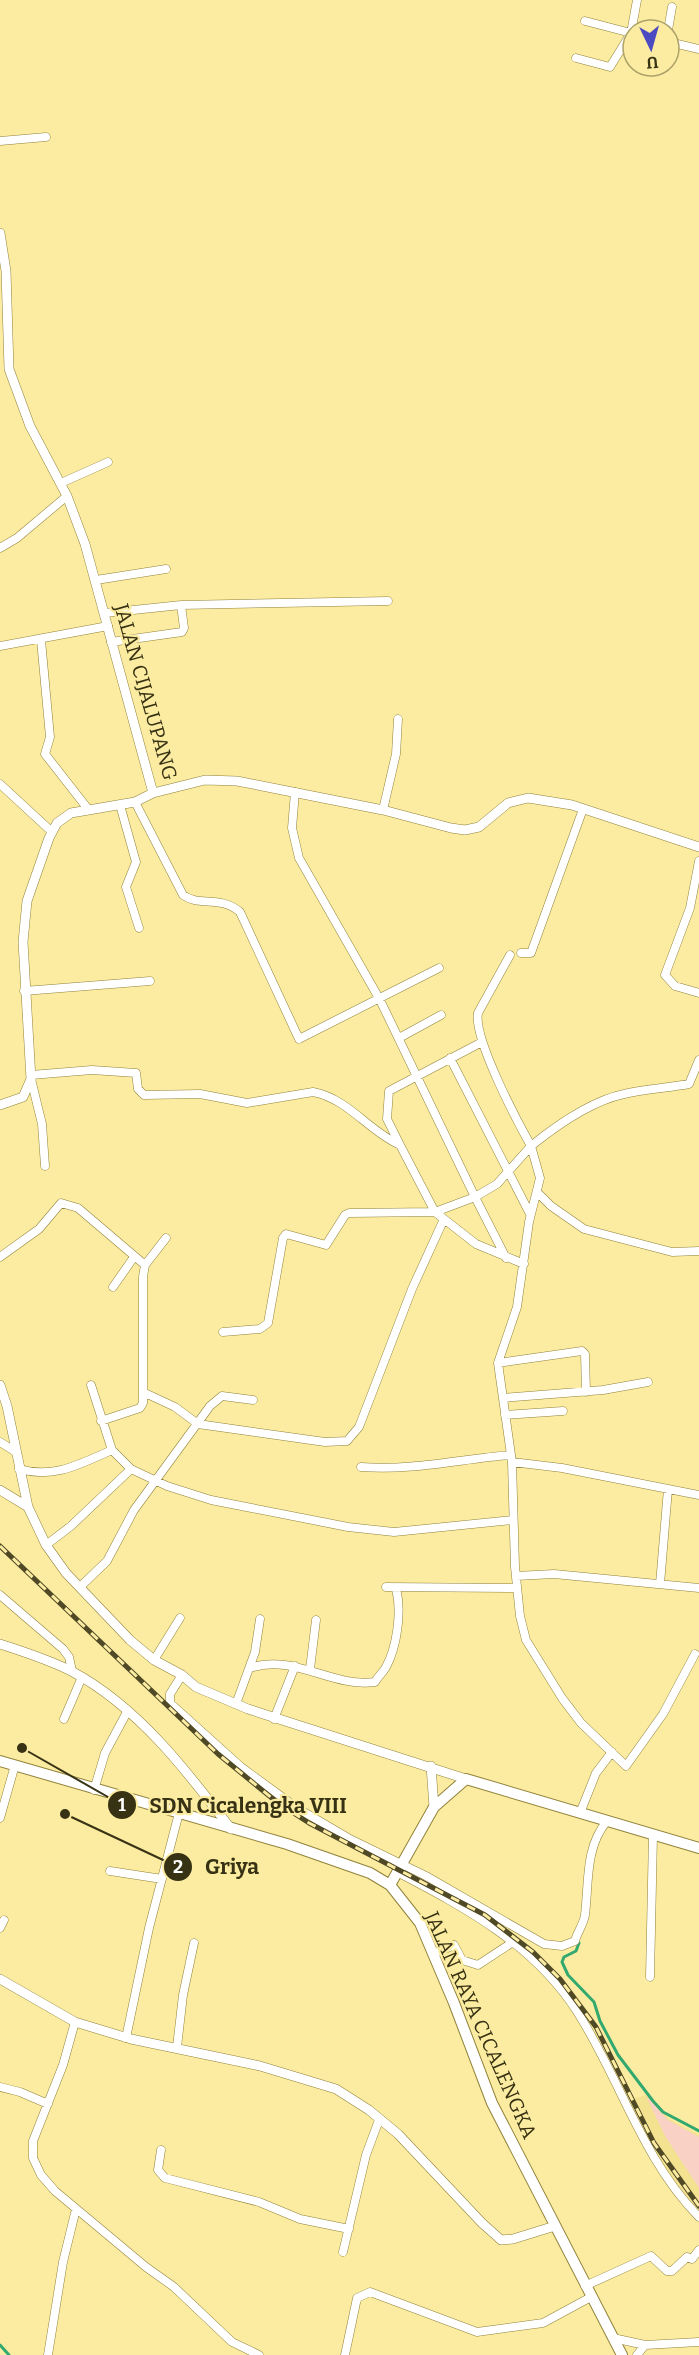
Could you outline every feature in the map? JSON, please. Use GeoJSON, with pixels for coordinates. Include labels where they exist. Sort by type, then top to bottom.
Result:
{"type":"FeatureCollection","features":[{"type":"Feature","properties":{"kind":"main road","name":"JALAN RAYA CICALENGKA"},"geometry":{"type":"LineString","coordinates":[[0,1761],[355,1867],[390,1885],[420,1923],[492,2103],[622,2355]]}},
{"type":"Feature","properties":{"kind":"main road"},"geometry":{"type":"LineString","coordinates":[[390,1885],[434,1807],[466,1779],[699,1848]]}},
{"type":"Feature","properties":{"kind":"street"},"geometry":{"type":"LineString","coordinates":[[634,18],[637,0]]}},
{"type":"Feature","properties":{"kind":"street"},"geometry":{"type":"LineString","coordinates":[[670,18],[672,7]]}},
{"type":"Feature","properties":{"kind":"street"},"geometry":{"type":"LineString","coordinates":[[585,21],[621,31]]}},
{"type":"Feature","properties":{"kind":"street"},"geometry":{"type":"LineString","coordinates":[[681,45],[699,49]]}},
{"type":"Feature","properties":{"kind":"street"},"geometry":{"type":"LineString","coordinates":[[576,58],[610,68],[621,51]]}},
{"type":"Feature","properties":{"kind":"street"},"geometry":{"type":"LineString","coordinates":[[0,141],[46,137]]}},
{"type":"Feature","properties":{"kind":"street","name":"JALAN CIJALUPANG"},"geometry":{"type":"LineString","coordinates":[[0,233],[6,272],[4,340],[9,369],[21,405],[67,496],[96,580],[153,793],[190,783],[222,779],[383,810],[465,830],[479,827],[508,803],[521,799],[552,801],[699,847]]}},
{"type":"Feature","properties":{"kind":"street"},"geometry":{"type":"LineString","coordinates":[[61,483],[108,462]]}},
{"type":"Feature","properties":{"kind":"street"},"geometry":{"type":"LineString","coordinates":[[0,548],[17,538],[67,496]]}},
{"type":"Feature","properties":{"kind":"street"},"geometry":{"type":"LineString","coordinates":[[96,580],[166,569]]}},
{"type":"Feature","properties":{"kind":"street"},"geometry":{"type":"LineString","coordinates":[[105,614],[181,605],[388,601]]}},
{"type":"Feature","properties":{"kind":"street"},"geometry":{"type":"LineString","coordinates":[[111,642],[182,632],[184,628],[181,605]]}},
{"type":"Feature","properties":{"kind":"street"},"geometry":{"type":"LineString","coordinates":[[0,646],[108,626]]}},
{"type":"Feature","properties":{"kind":"street"},"geometry":{"type":"LineString","coordinates":[[41,640],[50,737],[45,754],[88,809]]}},
{"type":"Feature","properties":{"kind":"street"},"geometry":{"type":"LineString","coordinates":[[383,810],[396,754],[398,719]]}},
{"type":"Feature","properties":{"kind":"street"},"geometry":{"type":"LineString","coordinates":[[0,784],[52,832]]}},
{"type":"Feature","properties":{"kind":"street"},"geometry":{"type":"LineString","coordinates":[[295,792],[292,828],[299,858],[380,1000],[506,1258]]}},
{"type":"Feature","properties":{"kind":"street"},"geometry":{"type":"LineString","coordinates":[[45,1166],[42,1124],[31,1077],[24,991],[23,942],[27,901],[36,870],[52,832],[64,817],[88,809],[135,802],[153,793]]}},
{"type":"Feature","properties":{"kind":"street"},"geometry":{"type":"LineString","coordinates":[[135,802],[183,895],[189,898],[224,901],[240,912],[299,1039],[380,1000],[439,968]]}},
{"type":"Feature","properties":{"kind":"street"},"geometry":{"type":"LineString","coordinates":[[120,805],[136,862],[126,887],[139,928]]}},
{"type":"Feature","properties":{"kind":"street"},"geometry":{"type":"LineString","coordinates":[[521,953],[531,953],[583,809]]}},
{"type":"Feature","properties":{"kind":"street"},"geometry":{"type":"LineString","coordinates":[[699,861],[690,908],[664,975],[675,986],[699,993]]}},
{"type":"Feature","properties":{"kind":"street"},"geometry":{"type":"LineString","coordinates":[[510,955],[476,1020],[482,1042],[514,1116],[531,1146],[540,1173],[530,1215],[517,1307],[498,1363],[511,1459],[517,1588],[526,1640],[581,1724],[626,1766],[663,1714],[695,1654]]}},
{"type":"Feature","properties":{"kind":"street"},"geometry":{"type":"LineString","coordinates":[[24,991],[150,981]]}},
{"type":"Feature","properties":{"kind":"street"},"geometry":{"type":"LineString","coordinates":[[399,1038],[441,1015]]}},
{"type":"Feature","properties":{"kind":"street"},"geometry":{"type":"LineString","coordinates":[[482,1042],[393,1087],[387,1097],[387,1119],[435,1212],[476,1244],[524,1264]]}},
{"type":"Feature","properties":{"kind":"street"},"geometry":{"type":"LineString","coordinates":[[450,1058],[530,1215]]}},
{"type":"Feature","properties":{"kind":"street"},"geometry":{"type":"LineString","coordinates":[[223,1332],[260,1329],[268,1323],[283,1238],[286,1234],[326,1245],[345,1215],[349,1213],[435,1212],[476,1197],[490,1189],[545,1134],[602,1101],[624,1094],[689,1084],[699,1060]]}},
{"type":"Feature","properties":{"kind":"street"},"geometry":{"type":"LineString","coordinates":[[31,1077],[92,1070],[136,1073],[138,1089],[144,1095],[200,1094],[222,1096],[240,1102],[313,1092],[332,1097],[364,1119],[388,1140],[400,1145]]}},
{"type":"Feature","properties":{"kind":"street"},"geometry":{"type":"LineString","coordinates":[[0,1105],[23,1097],[31,1077]]}},
{"type":"Feature","properties":{"kind":"street"},"geometry":{"type":"LineString","coordinates":[[537,1192],[584,1229],[672,1252],[699,1251]]}},
{"type":"Feature","properties":{"kind":"street"},"geometry":{"type":"LineString","coordinates":[[0,1257],[39,1229],[61,1203],[78,1208],[145,1265]]}},
{"type":"Feature","properties":{"kind":"street"},"geometry":{"type":"LineString","coordinates":[[145,1393],[175,1407],[198,1424],[335,1443],[353,1436],[359,1427],[412,1289],[444,1219]]}},
{"type":"Feature","properties":{"kind":"street"},"geometry":{"type":"LineString","coordinates":[[101,1421],[140,1408],[145,1393],[142,1289],[145,1265],[166,1238]]}},
{"type":"Feature","properties":{"kind":"street"},"geometry":{"type":"LineString","coordinates":[[114,1287],[134,1257]]}},
{"type":"Feature","properties":{"kind":"street"},"geometry":{"type":"LineString","coordinates":[[498,1363],[582,1351],[585,1354],[586,1392]]}},
{"type":"Feature","properties":{"kind":"street"},"geometry":{"type":"LineString","coordinates":[[502,1398],[586,1392],[648,1382]]}},
{"type":"Feature","properties":{"kind":"street"},"geometry":{"type":"LineString","coordinates":[[0,1384],[8,1406],[28,1507],[46,1545],[66,1573],[130,1640],[154,1660],[182,1675],[196,1687],[236,1704],[274,1719],[431,1766],[466,1779]]}},
{"type":"Feature","properties":{"kind":"street"},"geometry":{"type":"LineString","coordinates":[[91,1385],[112,1450],[131,1469],[154,1480],[231,1506],[348,1527],[394,1532],[513,1520]]}},
{"type":"Feature","properties":{"kind":"street"},"geometry":{"type":"LineString","coordinates":[[80,1587],[97,1573],[111,1555],[134,1510],[154,1480],[217,1398],[226,1396],[253,1400]]}},
{"type":"Feature","properties":{"kind":"street"},"geometry":{"type":"LineString","coordinates":[[505,1415],[563,1411]]}},
{"type":"Feature","properties":{"kind":"street"},"geometry":{"type":"LineString","coordinates":[[0,1442],[16,1452]]}},
{"type":"Feature","properties":{"kind":"street"},"geometry":{"type":"LineString","coordinates":[[19,1469],[44,1474],[58,1473],[112,1450]]}},
{"type":"Feature","properties":{"kind":"street"},"geometry":{"type":"LineString","coordinates":[[362,1467],[405,1468],[469,1458],[511,1459],[699,1495]]}},
{"type":"Feature","properties":{"kind":"street"},"geometry":{"type":"LineString","coordinates":[[46,1545],[131,1469]]}},
{"type":"Feature","properties":{"kind":"street"},"geometry":{"type":"LineString","coordinates":[[660,1584],[668,1489]]}},
{"type":"Feature","properties":{"kind":"street"},"geometry":{"type":"LineString","coordinates":[[0,1490],[28,1507]]}},
{"type":"Feature","properties":{"kind":"street"},"geometry":{"type":"LineString","coordinates":[[516,1576],[554,1574],[699,1588]]}},
{"type":"Feature","properties":{"kind":"street"},"geometry":{"type":"LineString","coordinates":[[386,1587],[396,1589],[517,1588]]}},
{"type":"Feature","properties":{"kind":"street"},"geometry":{"type":"LineString","coordinates":[[250,1668],[268,1664],[295,1666],[334,1678],[375,1682],[385,1670],[391,1655],[399,1610],[396,1589]]}},
{"type":"Feature","properties":{"kind":"street"},"geometry":{"type":"LineString","coordinates":[[0,1595],[63,1649],[69,1657],[72,1671]]}},
{"type":"Feature","properties":{"kind":"street"},"geometry":{"type":"LineString","coordinates":[[154,1660],[180,1618]]}},
{"type":"Feature","properties":{"kind":"street"},"geometry":{"type":"LineString","coordinates":[[236,1704],[250,1668],[260,1619]]}},
{"type":"Feature","properties":{"kind":"street"},"geometry":{"type":"LineString","coordinates":[[310,1669],[316,1620]]}},
{"type":"Feature","properties":{"kind":"street"},"geometry":{"type":"LineString","coordinates":[[0,1644],[72,1671],[127,1712],[166,1748],[231,1829]]}},
{"type":"Feature","properties":{"kind":"street"},"geometry":{"type":"LineString","coordinates":[[274,1719],[295,1666]]}},
{"type":"Feature","properties":{"kind":"street"},"geometry":{"type":"LineString","coordinates":[[182,1675],[170,1694],[169,1702],[241,1767],[297,1808],[453,1901],[513,1942],[542,1968],[579,2014],[652,2155],[699,2217]]}},
{"type":"Feature","properties":{"kind":"street"},"geometry":{"type":"LineString","coordinates":[[64,1719],[82,1677]]}},
{"type":"Feature","properties":{"kind":"street"},"geometry":{"type":"LineString","coordinates":[[94,1790],[105,1753],[127,1712]]}},
{"type":"Feature","properties":{"kind":"street"},"geometry":{"type":"LineString","coordinates":[[580,1813],[596,1773],[612,1752]]}},
{"type":"Feature","properties":{"kind":"street"},"geometry":{"type":"LineString","coordinates":[[0,1818],[15,1765]]}},
{"type":"Feature","properties":{"kind":"street"},"geometry":{"type":"LineString","coordinates":[[431,1766],[434,1807]]}},
{"type":"Feature","properties":{"kind":"street"},"geometry":{"type":"LineString","coordinates":[[126,2038],[162,1879],[180,1814]]}},
{"type":"Feature","properties":{"kind":"street"},"geometry":{"type":"LineString","coordinates":[[399,1868],[437,1882],[544,1944],[562,1946],[575,1941],[584,1919],[596,1834],[607,1821]]}},
{"type":"Feature","properties":{"kind":"street"},"geometry":{"type":"LineString","coordinates":[[650,1977],[653,1835]]}},
{"type":"Feature","properties":{"kind":"street"},"geometry":{"type":"LineString","coordinates":[[110,1870],[162,1879]]}},
{"type":"Feature","properties":{"kind":"street"},"geometry":{"type":"LineString","coordinates":[[433,1954],[446,1946],[454,1945],[462,1960],[478,1965],[513,1942]]}},
{"type":"Feature","properties":{"kind":"street"},"geometry":{"type":"LineString","coordinates":[[177,2047],[183,1995],[194,1943]]}},
{"type":"Feature","properties":{"kind":"street"},"geometry":{"type":"LineString","coordinates":[[0,1979],[75,2022],[126,2038],[177,2047],[314,2081],[352,2099],[398,2134],[501,2240],[513,2239],[555,2226]]}},
{"type":"Feature","properties":{"kind":"street"},"geometry":{"type":"LineString","coordinates":[[75,2022],[48,2104],[33,2141],[33,2158],[41,2175],[76,2209],[174,2287],[232,2342],[259,2355]]}},
{"type":"Feature","properties":{"kind":"street"},"geometry":{"type":"LineString","coordinates":[[0,2087],[14,2090],[48,2104]]}},
{"type":"Feature","properties":{"kind":"street"},"geometry":{"type":"LineString","coordinates":[[343,2252],[366,2155],[379,2120]]}},
{"type":"Feature","properties":{"kind":"street"},"geometry":{"type":"LineString","coordinates":[[161,2150],[158,2170],[165,2178],[259,2202],[300,2219],[349,2229]]}},
{"type":"Feature","properties":{"kind":"street"},"geometry":{"type":"LineString","coordinates":[[48,2355],[63,2262],[76,2209]]}},
{"type":"Feature","properties":{"kind":"street"},"geometry":{"type":"LineString","coordinates":[[585,2286],[651,2256],[667,2271],[672,2271],[687,2257],[692,2259],[699,2250]]}},
{"type":"Feature","properties":{"kind":"street"},"geometry":{"type":"LineString","coordinates":[[345,2355],[357,2298],[370,2292],[477,2332],[543,2323],[591,2297]]}},
{"type":"Feature","properties":{"kind":"street"},"geometry":{"type":"LineString","coordinates":[[613,2337],[645,2345],[699,2342]]}},
{"type":"Feature","properties":{"kind":"street"},"geometry":{"type":"LineString","coordinates":[[637,2355],[645,2345]]}},
{"type":"Feature","properties":{"kind":"shaded area"},"geometry":{"type":"Polygon","coordinates":[[[646,2095],[669,2119],[699,2135],[699,2212],[655,2155],[627,2101],[646,2095]]]}},
{"type":"Feature","properties":{"kind":"shaded area"},"geometry":{"type":"Polygon","coordinates":[[[646,2096],[668,2120],[699,2137],[699,2188],[665,2136],[646,2096]]]}},
{"type":"Feature","properties":{"kind":"waterway"},"geometry":{"type":"LineString","coordinates":[[579,1943],[576,1951],[564,1957],[562,1962],[568,1975],[594,2002],[600,2021],[618,2055],[663,2112],[699,2131]]}},
{"type":"Feature","properties":{"kind":"waterway"},"geometry":{"type":"LineString","coordinates":[[0,2345],[9,2355]]}},
{"type":"Feature","properties":{"kind":"railway"},"geometry":{"type":"LineString","coordinates":[[0,1546],[218,1754],[278,1803],[309,1823],[485,1915],[533,1952],[560,1979],[596,2027],[654,2143],[699,2206]]}},
{"type":"Feature","properties":{"kind":"place","name":"SDN Cicalengka VIII"},"geometry":{"type":"Point","coordinates":[22,1748]}},
{"type":"Feature","properties":{"kind":"place","name":"Griya"},"geometry":{"type":"Point","coordinates":[65,1814]}}]}
